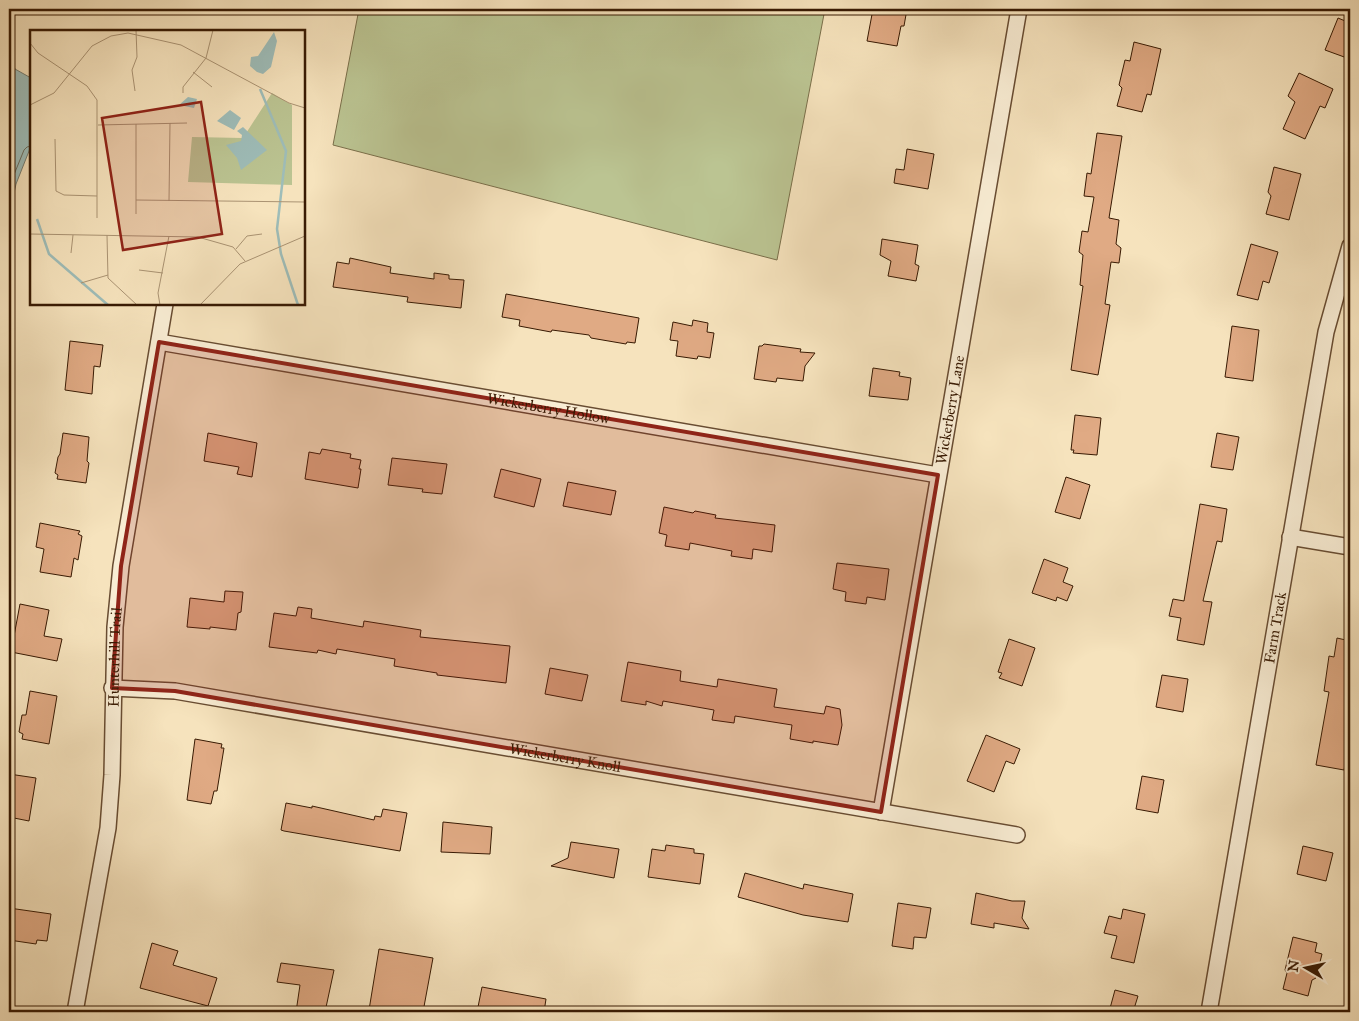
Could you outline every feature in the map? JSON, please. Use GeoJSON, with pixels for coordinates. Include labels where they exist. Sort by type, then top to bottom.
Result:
{"type":"FeatureCollection","features":[{"type":"Feature","properties":{"kind":"street","name":"Wickerberry Lane"},"geometry":{"type":"LineString","coordinates":[[881,812],[1018,9]]}},
{"type":"Feature","properties":{"kind":"street","name":"Farm Track"},"geometry":{"type":"LineString","coordinates":[[1209,1012],[1326,332],[1350,246]]}},
{"type":"Feature","properties":{"kind":"street","name":"Hunterhill Trail"},"geometry":{"type":"LineString","coordinates":[[75,1012],[108,828],[112,776],[112,688],[115,627],[121,566],[165,305]]}},
{"type":"Feature","properties":{"kind":"street","name":"Wickerberry Hollow"},"geometry":{"type":"LineString","coordinates":[[158,342],[938,475]]}},
{"type":"Feature","properties":{"kind":"street"},"geometry":{"type":"LineString","coordinates":[[1290,537],[1350,547]]}},
{"type":"Feature","properties":{"kind":"street","name":"Wickerberry Knoll"},"geometry":{"type":"LineString","coordinates":[[112,688],[175,691],[1017,835]]}},
{"type":"Feature","properties":{"kind":"highlighted area"},"geometry":{"type":"Polygon","coordinates":[[[159,342],[938,475],[881,812],[175,691],[112,688],[121,566],[159,342]]]}},
{"type":"Feature","properties":{"kind":"green space"},"geometry":{"type":"Polygon","coordinates":[[[359,9],[825,9],[777,260],[333,145],[359,9]]]}},
{"type":"Feature","properties":{"kind":"water"},"geometry":{"type":"Polygon","coordinates":[[[9,53],[15,69],[30,77],[30,149],[16,184],[11,207],[9,208],[9,53]]]}},
{"type":"Feature","properties":{"kind":"building"},"geometry":{"type":"Polygon","coordinates":[[[873,9],[907,9],[904,26],[901,26],[897,46],[867,41],[873,9]]]}},
{"type":"Feature","properties":{"kind":"building"},"geometry":{"type":"Polygon","coordinates":[[[1338,18],[1350,23],[1350,50],[1347,58],[1325,50],[1338,18]]]}},
{"type":"Feature","properties":{"kind":"building"},"geometry":{"type":"Polygon","coordinates":[[[1134,42],[1161,49],[1151,95],[1147,94],[1142,112],[1117,106],[1122,88],[1119,85],[1125,60],[1130,61],[1134,42]]]}},
{"type":"Feature","properties":{"kind":"building"},"geometry":{"type":"Polygon","coordinates":[[[1299,73],[1333,89],[1325,108],[1320,106],[1305,139],[1283,129],[1295,102],[1288,96],[1299,73]]]}},
{"type":"Feature","properties":{"kind":"building"},"geometry":{"type":"Polygon","coordinates":[[[1097,133],[1122,136],[1109,218],[1119,220],[1116,244],[1121,248],[1119,263],[1111,262],[1105,304],[1110,305],[1098,375],[1071,370],[1083,286],[1080,285],[1083,255],[1079,252],[1082,231],[1088,232],[1094,197],[1084,196],[1087,173],[1091,174],[1097,133]]]}},
{"type":"Feature","properties":{"kind":"building"},"geometry":{"type":"Polygon","coordinates":[[[907,149],[934,154],[928,189],[894,183],[896,169],[904,170],[907,149]]]}},
{"type":"Feature","properties":{"kind":"building"},"geometry":{"type":"Polygon","coordinates":[[[1274,167],[1301,174],[1289,220],[1266,214],[1271,196],[1268,192],[1274,167]]]}},
{"type":"Feature","properties":{"kind":"building"},"geometry":{"type":"Polygon","coordinates":[[[882,239],[918,245],[915,264],[919,266],[916,281],[888,276],[891,261],[880,255],[882,239]]]}},
{"type":"Feature","properties":{"kind":"building"},"geometry":{"type":"Polygon","coordinates":[[[1251,244],[1278,252],[1269,283],[1263,281],[1258,300],[1237,295],[1251,244]]]}},
{"type":"Feature","properties":{"kind":"building"},"geometry":{"type":"Polygon","coordinates":[[[350,258],[391,267],[390,273],[434,279],[434,273],[449,275],[449,279],[464,280],[461,308],[407,302],[408,297],[333,287],[337,262],[349,264],[350,258]]]}},
{"type":"Feature","properties":{"kind":"building"},"geometry":{"type":"Polygon","coordinates":[[[506,294],[639,318],[635,343],[627,342],[626,344],[591,338],[589,335],[552,330],[551,332],[519,326],[520,320],[502,317],[506,294]]]}},
{"type":"Feature","properties":{"kind":"building"},"geometry":{"type":"Polygon","coordinates":[[[693,320],[708,323],[707,332],[714,333],[710,358],[698,356],[697,359],[676,356],[678,341],[670,340],[673,322],[692,326],[693,320]]]}},
{"type":"Feature","properties":{"kind":"building"},"geometry":{"type":"Polygon","coordinates":[[[1232,326],[1259,330],[1253,381],[1225,377],[1232,326]]]}},
{"type":"Feature","properties":{"kind":"building"},"geometry":{"type":"Polygon","coordinates":[[[70,341],[103,345],[100,367],[94,366],[92,394],[65,390],[70,341]]]}},
{"type":"Feature","properties":{"kind":"building"},"geometry":{"type":"Polygon","coordinates":[[[764,344],[801,349],[800,352],[815,353],[805,366],[803,381],[777,378],[776,382],[754,379],[759,346],[764,344]]]}},
{"type":"Feature","properties":{"kind":"building"},"geometry":{"type":"Polygon","coordinates":[[[873,368],[900,372],[899,376],[911,378],[908,400],[869,396],[873,368]]]}},
{"type":"Feature","properties":{"kind":"building"},"geometry":{"type":"Polygon","coordinates":[[[1075,415],[1101,418],[1097,455],[1073,453],[1074,450],[1071,450],[1075,415]]]}},
{"type":"Feature","properties":{"kind":"building"},"geometry":{"type":"Polygon","coordinates":[[[63,433],[89,437],[87,461],[89,463],[86,483],[57,479],[58,475],[55,473],[63,433]]]}},
{"type":"Feature","properties":{"kind":"building"},"geometry":{"type":"Polygon","coordinates":[[[208,433],[257,443],[252,477],[237,474],[239,467],[204,461],[208,433]]]}},
{"type":"Feature","properties":{"kind":"building"},"geometry":{"type":"Polygon","coordinates":[[[1217,433],[1239,437],[1233,470],[1211,467],[1217,433]]]}},
{"type":"Feature","properties":{"kind":"building"},"geometry":{"type":"Polygon","coordinates":[[[322,449],[351,454],[350,458],[361,460],[358,488],[305,479],[309,452],[320,454],[322,449]]]}},
{"type":"Feature","properties":{"kind":"building"},"geometry":{"type":"Polygon","coordinates":[[[392,458],[447,464],[442,494],[422,492],[423,489],[388,485],[392,458]]]}},
{"type":"Feature","properties":{"kind":"building"},"geometry":{"type":"Polygon","coordinates":[[[501,469],[541,479],[534,507],[494,497],[501,469]]]}},
{"type":"Feature","properties":{"kind":"building"},"geometry":{"type":"Polygon","coordinates":[[[1066,477],[1090,485],[1080,519],[1055,512],[1066,477]]]}},
{"type":"Feature","properties":{"kind":"building"},"geometry":{"type":"Polygon","coordinates":[[[568,482],[616,491],[611,515],[563,506],[568,482]]]}},
{"type":"Feature","properties":{"kind":"building"},"geometry":{"type":"Polygon","coordinates":[[[1200,504],[1227,509],[1222,542],[1217,541],[1203,601],[1212,602],[1204,645],[1177,640],[1181,618],[1169,616],[1173,599],[1184,601],[1200,504]]]}},
{"type":"Feature","properties":{"kind":"building"},"geometry":{"type":"Polygon","coordinates":[[[664,507],[693,513],[695,511],[716,515],[715,518],[775,525],[772,552],[753,549],[752,559],[731,556],[732,551],[690,543],[689,550],[665,546],[667,535],[659,533],[664,507]]]}},
{"type":"Feature","properties":{"kind":"building"},"geometry":{"type":"Polygon","coordinates":[[[40,523],[80,531],[78,534],[82,536],[78,560],[74,558],[71,577],[40,572],[44,549],[36,547],[40,523]]]}},
{"type":"Feature","properties":{"kind":"building"},"geometry":{"type":"Polygon","coordinates":[[[1044,559],[1068,568],[1063,582],[1073,586],[1067,601],[1057,597],[1056,601],[1032,593],[1044,559]]]}},
{"type":"Feature","properties":{"kind":"building"},"geometry":{"type":"Polygon","coordinates":[[[837,563],[889,569],[885,600],[867,597],[866,604],[845,601],[846,592],[833,589],[837,563]]]}},
{"type":"Feature","properties":{"kind":"building"},"geometry":{"type":"Polygon","coordinates":[[[225,591],[243,592],[241,612],[238,613],[236,630],[187,627],[190,598],[224,602],[225,591]]]}},
{"type":"Feature","properties":{"kind":"building"},"geometry":{"type":"Polygon","coordinates":[[[20,604],[49,610],[44,636],[62,639],[57,661],[11,652],[20,604]]]}},
{"type":"Feature","properties":{"kind":"building"},"geometry":{"type":"Polygon","coordinates":[[[298,607],[312,609],[311,618],[363,627],[364,621],[421,630],[420,637],[510,646],[506,683],[437,675],[437,673],[394,666],[395,659],[337,649],[336,654],[318,650],[317,653],[269,647],[274,613],[296,616],[298,607]]]}},
{"type":"Feature","properties":{"kind":"building"},"geometry":{"type":"Polygon","coordinates":[[[1337,638],[1350,641],[1350,717],[1346,743],[1349,743],[1344,770],[1316,765],[1329,692],[1324,691],[1329,656],[1334,657],[1337,638]]]}},
{"type":"Feature","properties":{"kind":"building"},"geometry":{"type":"Polygon","coordinates":[[[1009,639],[1035,648],[1022,686],[999,678],[1002,673],[998,672],[1009,639]]]}},
{"type":"Feature","properties":{"kind":"building"},"geometry":{"type":"Polygon","coordinates":[[[628,662],[681,671],[680,681],[717,687],[718,679],[777,689],[774,707],[824,714],[826,706],[840,709],[842,725],[838,745],[790,739],[792,725],[735,716],[734,723],[712,720],[714,710],[663,701],[662,706],[646,701],[646,705],[621,701],[628,662]]]}},
{"type":"Feature","properties":{"kind":"building"},"geometry":{"type":"Polygon","coordinates":[[[550,668],[588,675],[582,701],[545,694],[550,668]]]}},
{"type":"Feature","properties":{"kind":"building"},"geometry":{"type":"Polygon","coordinates":[[[1162,675],[1188,679],[1183,712],[1156,707],[1162,675]]]}},
{"type":"Feature","properties":{"kind":"building"},"geometry":{"type":"Polygon","coordinates":[[[30,691],[57,696],[49,744],[22,739],[23,734],[19,732],[22,715],[26,715],[30,691]]]}},
{"type":"Feature","properties":{"kind":"building"},"geometry":{"type":"Polygon","coordinates":[[[986,735],[1020,749],[1014,764],[1006,761],[994,792],[967,781],[986,735]]]}},
{"type":"Feature","properties":{"kind":"building"},"geometry":{"type":"Polygon","coordinates":[[[195,739],[222,744],[221,748],[224,748],[217,791],[214,791],[211,804],[187,800],[195,739]]]}},
{"type":"Feature","properties":{"kind":"building"},"geometry":{"type":"Polygon","coordinates":[[[9,774],[36,778],[29,821],[9,817],[9,774]]]}},
{"type":"Feature","properties":{"kind":"building"},"geometry":{"type":"Polygon","coordinates":[[[1142,776],[1164,780],[1158,813],[1136,809],[1142,776]]]}},
{"type":"Feature","properties":{"kind":"building"},"geometry":{"type":"Polygon","coordinates":[[[286,803],[312,808],[312,806],[374,820],[375,816],[381,817],[383,809],[407,813],[400,851],[281,830],[286,803]]]}},
{"type":"Feature","properties":{"kind":"building"},"geometry":{"type":"Polygon","coordinates":[[[443,822],[492,827],[490,854],[441,852],[443,822]]]}},
{"type":"Feature","properties":{"kind":"building"},"geometry":{"type":"Polygon","coordinates":[[[571,842],[619,849],[614,878],[551,866],[568,858],[571,842]]]}},
{"type":"Feature","properties":{"kind":"building"},"geometry":{"type":"Polygon","coordinates":[[[666,845],[694,849],[694,853],[704,854],[700,884],[648,877],[652,849],[665,851],[666,845]]]}},
{"type":"Feature","properties":{"kind":"building"},"geometry":{"type":"Polygon","coordinates":[[[1303,846],[1333,853],[1326,881],[1297,874],[1303,846]]]}},
{"type":"Feature","properties":{"kind":"building"},"geometry":{"type":"Polygon","coordinates":[[[745,873],[803,889],[804,884],[853,894],[848,922],[803,915],[738,897],[745,873]]]}},
{"type":"Feature","properties":{"kind":"building"},"geometry":{"type":"Polygon","coordinates":[[[976,893],[1012,901],[1025,901],[1022,918],[1029,929],[994,923],[994,928],[971,924],[976,893]]]}},
{"type":"Feature","properties":{"kind":"building"},"geometry":{"type":"Polygon","coordinates":[[[898,903],[931,908],[926,938],[914,937],[913,949],[892,946],[898,903]]]}},
{"type":"Feature","properties":{"kind":"building"},"geometry":{"type":"Polygon","coordinates":[[[9,908],[51,914],[47,941],[37,940],[36,944],[9,940],[9,908]]]}},
{"type":"Feature","properties":{"kind":"building"},"geometry":{"type":"Polygon","coordinates":[[[1123,909],[1145,914],[1134,963],[1111,958],[1117,936],[1104,933],[1109,916],[1121,919],[1123,909]]]}},
{"type":"Feature","properties":{"kind":"building"},"geometry":{"type":"Polygon","coordinates":[[[1293,937],[1317,943],[1315,952],[1322,954],[1316,978],[1312,980],[1308,996],[1283,989],[1287,973],[1285,970],[1293,937]]]}},
{"type":"Feature","properties":{"kind":"building"},"geometry":{"type":"Polygon","coordinates":[[[152,943],[178,951],[173,965],[217,978],[208,1006],[140,988],[152,943]]]}},
{"type":"Feature","properties":{"kind":"building"},"geometry":{"type":"Polygon","coordinates":[[[379,949],[433,958],[423,1012],[396,1009],[396,1012],[369,1010],[379,949]]]}},
{"type":"Feature","properties":{"kind":"building"},"geometry":{"type":"Polygon","coordinates":[[[281,963],[334,970],[325,1012],[296,1012],[300,985],[277,982],[281,963]]]}},
{"type":"Feature","properties":{"kind":"building"},"geometry":{"type":"Polygon","coordinates":[[[482,987],[546,999],[544,1012],[477,1012],[482,987]]]}},
{"type":"Feature","properties":{"kind":"building"},"geometry":{"type":"Polygon","coordinates":[[[1115,990],[1138,996],[1133,1012],[1109,1012],[1115,990]]]}}]}
